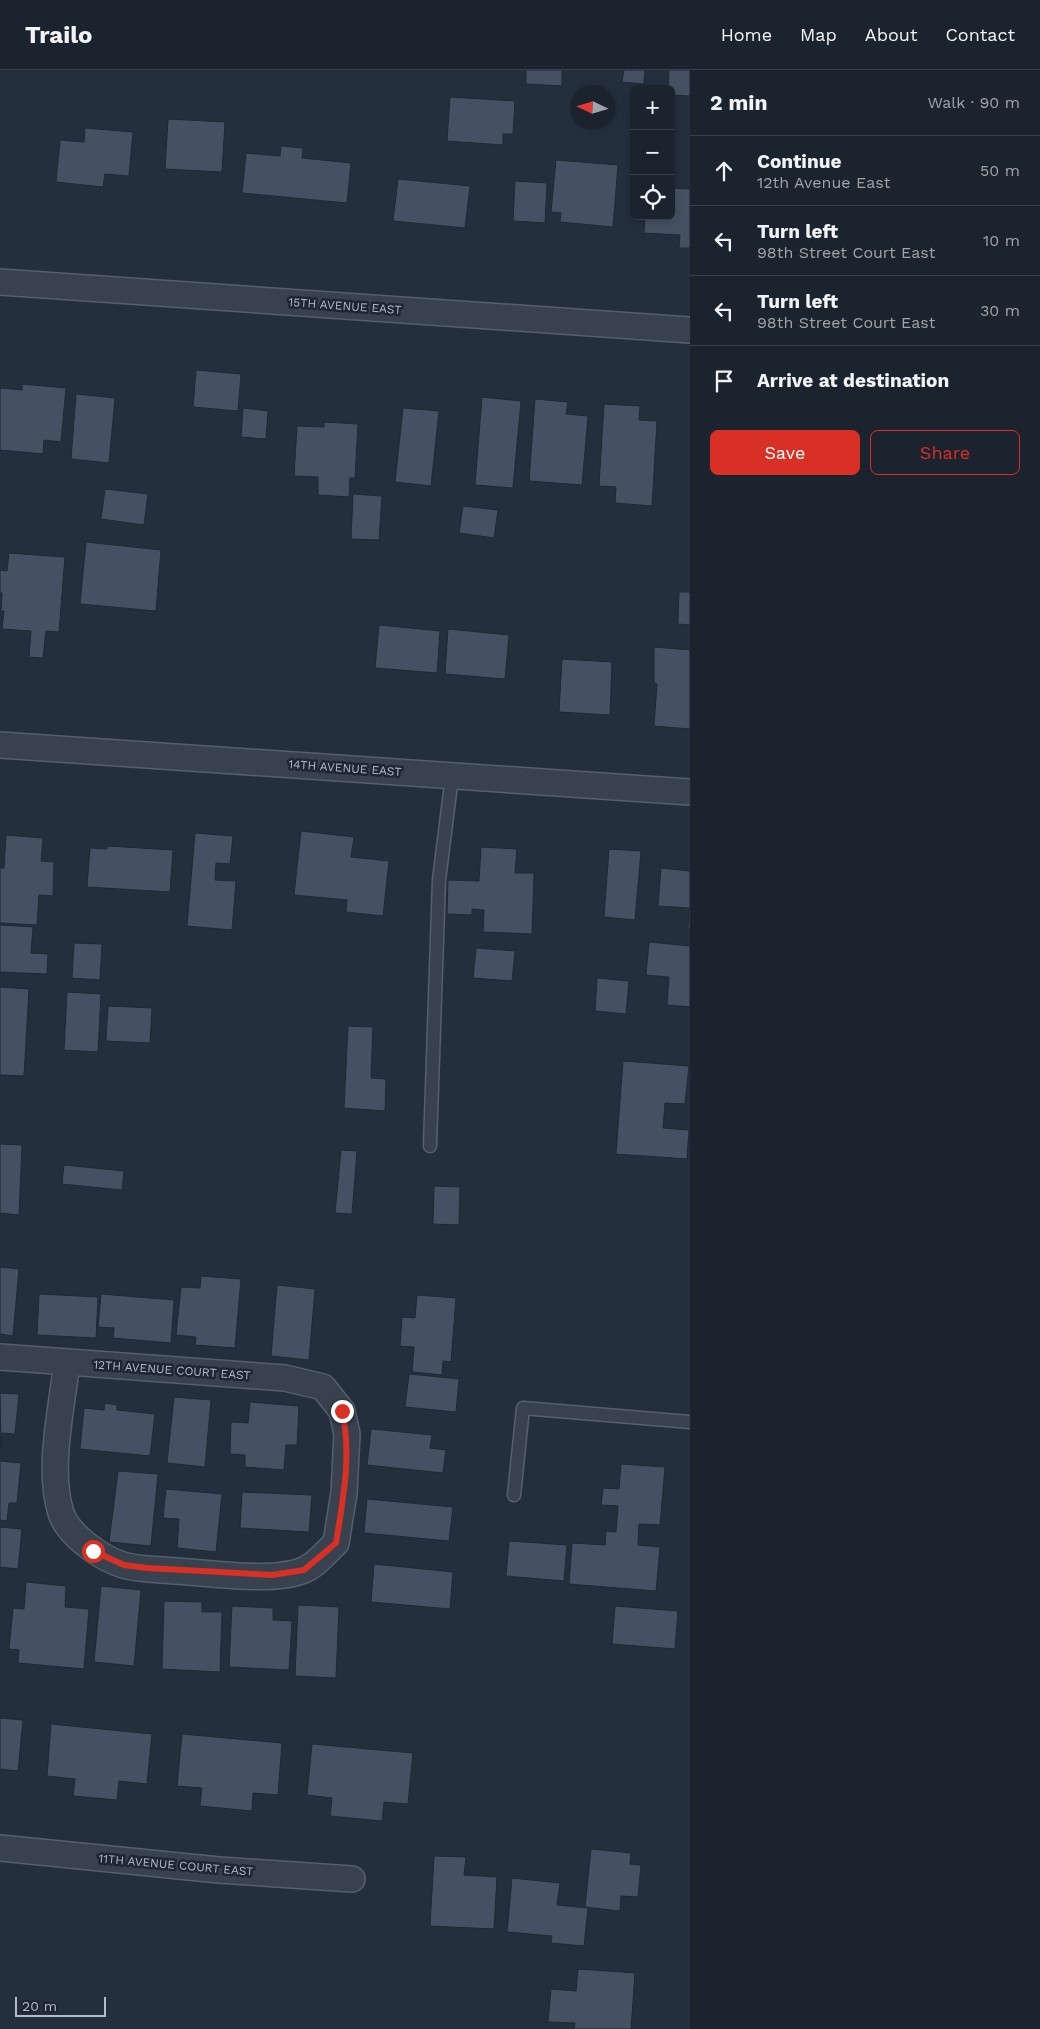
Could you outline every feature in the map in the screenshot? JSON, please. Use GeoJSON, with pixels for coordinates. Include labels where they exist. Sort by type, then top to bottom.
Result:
{"type":"FeatureCollection","features":[{"type":"Feature","properties":{"kind":"street","name":"15TH AVENUE EAST"},"geometry":{"type":"LineString","coordinates":[[0,282],[690,330]]}},
{"type":"Feature","properties":{"kind":"street","name":"14TH AVENUE EAST"},"geometry":{"type":"LineString","coordinates":[[0,745],[690,792]]}},
{"type":"Feature","properties":{"kind":"street","name":"12TH AVENUE COURT EAST"},"geometry":{"type":"LineString","coordinates":[[0,1357],[285,1378],[323,1387],[342,1411],[347,1434],[344,1493],[336,1543],[304,1570],[272,1575],[230,1575],[124,1565],[93,1551],[61,1514],[56,1460],[67,1362]]}},
{"type":"Feature","properties":{"kind":"street","name":"11TH AVENUE COURT EAST"},"geometry":{"type":"LineString","coordinates":[[0,1848],[219,1870],[352,1879]]}},
{"type":"Feature","properties":{"kind":"lane"},"geometry":{"type":"LineString","coordinates":[[430,1146],[439,880],[452,776]]}},
{"type":"Feature","properties":{"kind":"lane"},"geometry":{"type":"LineString","coordinates":[[514,1495],[523,1408],[690,1422]]}},
{"type":"Feature","properties":{"kind":"building"},"geometry":{"type":"Polygon","coordinates":[[[526,70],[562,70],[562,86],[526,84],[526,70]]]}},
{"type":"Feature","properties":{"kind":"building"},"geometry":{"type":"Polygon","coordinates":[[[624,70],[645,70],[644,84],[622,82],[624,70]]]}},
{"type":"Feature","properties":{"kind":"building"},"geometry":{"type":"Polygon","coordinates":[[[669,70],[690,70],[690,96],[675,95],[675,85],[668,85],[669,70]]]}},
{"type":"Feature","properties":{"kind":"building"},"geometry":{"type":"Polygon","coordinates":[[[450,97],[515,101],[513,134],[503,134],[503,145],[447,141],[450,97]]]}},
{"type":"Feature","properties":{"kind":"building"},"geometry":{"type":"Polygon","coordinates":[[[168,119],[225,122],[222,172],[165,169],[168,119]]]}},
{"type":"Feature","properties":{"kind":"building"},"geometry":{"type":"Polygon","coordinates":[[[85,128],[133,132],[129,176],[105,174],[103,187],[56,182],[60,140],[84,142],[85,128]]]}},
{"type":"Feature","properties":{"kind":"building"},"geometry":{"type":"Polygon","coordinates":[[[281,146],[303,148],[302,158],[351,163],[347,203],[242,193],[246,153],[280,156],[281,146]]]}},
{"type":"Feature","properties":{"kind":"building"},"geometry":{"type":"Polygon","coordinates":[[[556,160],[618,165],[613,227],[560,222],[561,213],[551,212],[556,160]]]}},
{"type":"Feature","properties":{"kind":"building"},"geometry":{"type":"Polygon","coordinates":[[[398,179],[470,186],[465,228],[393,221],[398,179]]]}},
{"type":"Feature","properties":{"kind":"building"},"geometry":{"type":"Polygon","coordinates":[[[515,181],[547,183],[545,223],[513,221],[515,181]]]}},
{"type":"Feature","properties":{"kind":"building"},"geometry":{"type":"Polygon","coordinates":[[[675,188],[690,189],[690,248],[679,248],[680,235],[644,233],[645,220],[675,220],[675,188]]]}},
{"type":"Feature","properties":{"kind":"building"},"geometry":{"type":"Polygon","coordinates":[[[196,370],[241,374],[238,411],[193,407],[196,370]]]}},
{"type":"Feature","properties":{"kind":"building"},"geometry":{"type":"Polygon","coordinates":[[[22,384],[66,388],[61,442],[44,440],[43,454],[0,450],[0,388],[22,390],[22,384]]]}},
{"type":"Feature","properties":{"kind":"building"},"geometry":{"type":"Polygon","coordinates":[[[76,394],[115,398],[109,463],[71,459],[76,394]]]}},
{"type":"Feature","properties":{"kind":"building"},"geometry":{"type":"Polygon","coordinates":[[[482,397],[521,401],[513,488],[475,485],[482,397]]]}},
{"type":"Feature","properties":{"kind":"building"},"geometry":{"type":"Polygon","coordinates":[[[535,399],[568,402],[566,414],[588,416],[582,485],[529,481],[535,399]]]}},
{"type":"Feature","properties":{"kind":"building"},"geometry":{"type":"Polygon","coordinates":[[[604,404],[640,406],[639,420],[657,421],[652,506],[615,503],[616,487],[599,486],[604,404]]]}},
{"type":"Feature","properties":{"kind":"building"},"geometry":{"type":"Polygon","coordinates":[[[243,408],[268,411],[266,439],[241,437],[243,408]]]}},
{"type":"Feature","properties":{"kind":"building"},"geometry":{"type":"Polygon","coordinates":[[[403,408],[439,411],[431,486],[395,482],[403,408]]]}},
{"type":"Feature","properties":{"kind":"building"},"geometry":{"type":"Polygon","coordinates":[[[324,422],[358,424],[355,478],[350,478],[349,497],[318,495],[318,477],[294,476],[297,426],[324,427],[324,422]]]}},
{"type":"Feature","properties":{"kind":"building"},"geometry":{"type":"Polygon","coordinates":[[[105,489],[148,494],[144,525],[101,519],[105,489]]]}},
{"type":"Feature","properties":{"kind":"building"},"geometry":{"type":"Polygon","coordinates":[[[353,494],[382,496],[379,540],[351,539],[353,494]]]}},
{"type":"Feature","properties":{"kind":"building"},"geometry":{"type":"Polygon","coordinates":[[[463,506],[498,510],[494,538],[459,533],[463,506]]]}},
{"type":"Feature","properties":{"kind":"building"},"geometry":{"type":"Polygon","coordinates":[[[86,542],[161,550],[156,611],[80,604],[86,542]]]}},
{"type":"Feature","properties":{"kind":"building"},"geometry":{"type":"Polygon","coordinates":[[[9,553],[65,557],[59,632],[46,631],[43,658],[29,657],[31,631],[2,629],[4,611],[1,611],[0,570],[7,571],[9,553]]]}},
{"type":"Feature","properties":{"kind":"building"},"geometry":{"type":"Polygon","coordinates":[[[679,592],[690,592],[690,625],[678,624],[679,592]]]}},
{"type":"Feature","properties":{"kind":"building"},"geometry":{"type":"Polygon","coordinates":[[[379,625],[440,631],[437,673],[375,668],[379,625]]]}},
{"type":"Feature","properties":{"kind":"building"},"geometry":{"type":"Polygon","coordinates":[[[448,629],[509,635],[505,679],[445,674],[448,629]]]}},
{"type":"Feature","properties":{"kind":"building"},"geometry":{"type":"Polygon","coordinates":[[[654,647],[690,650],[690,729],[654,726],[657,684],[654,683],[654,647]]]}},
{"type":"Feature","properties":{"kind":"building"},"geometry":{"type":"Polygon","coordinates":[[[562,659],[612,662],[610,715],[559,712],[562,659]]]}},
{"type":"Feature","properties":{"kind":"building"},"geometry":{"type":"Polygon","coordinates":[[[301,831],[354,837],[351,857],[389,861],[383,916],[346,912],[347,900],[294,895],[301,831]]]}},
{"type":"Feature","properties":{"kind":"building"},"geometry":{"type":"Polygon","coordinates":[[[195,833],[233,836],[230,864],[216,863],[215,880],[236,881],[232,930],[187,926],[195,833]]]}},
{"type":"Feature","properties":{"kind":"building"},"geometry":{"type":"Polygon","coordinates":[[[6,835],[43,838],[41,861],[54,862],[53,896],[39,895],[37,925],[0,923],[0,868],[4,868],[6,835]]]}},
{"type":"Feature","properties":{"kind":"building"},"geometry":{"type":"Polygon","coordinates":[[[107,846],[173,850],[170,892],[87,887],[90,848],[107,849],[107,846]]]}},
{"type":"Feature","properties":{"kind":"building"},"geometry":{"type":"Polygon","coordinates":[[[481,847],[517,849],[515,873],[534,873],[532,934],[483,932],[484,910],[472,909],[472,915],[447,914],[448,880],[479,881],[481,847]]]}},
{"type":"Feature","properties":{"kind":"building"},"geometry":{"type":"Polygon","coordinates":[[[609,849],[641,851],[635,920],[604,917],[609,849]]]}},
{"type":"Feature","properties":{"kind":"building"},"geometry":{"type":"Polygon","coordinates":[[[661,868],[690,871],[690,929],[688,928],[689,908],[658,906],[661,868]]]}},
{"type":"Feature","properties":{"kind":"building"},"geometry":{"type":"Polygon","coordinates":[[[0,925],[33,927],[31,953],[48,954],[47,974],[0,972],[0,925]]]}},
{"type":"Feature","properties":{"kind":"building"},"geometry":{"type":"Polygon","coordinates":[[[649,942],[690,946],[690,1007],[667,1005],[669,977],[646,975],[649,942]]]}},
{"type":"Feature","properties":{"kind":"building"},"geometry":{"type":"Polygon","coordinates":[[[74,943],[102,944],[100,980],[72,978],[74,943]]]}},
{"type":"Feature","properties":{"kind":"building"},"geometry":{"type":"Polygon","coordinates":[[[476,948],[515,951],[512,981],[473,978],[476,948]]]}},
{"type":"Feature","properties":{"kind":"building"},"geometry":{"type":"Polygon","coordinates":[[[597,978],[629,981],[626,1014],[595,1011],[597,978]]]}},
{"type":"Feature","properties":{"kind":"building"},"geometry":{"type":"Polygon","coordinates":[[[0,987],[29,989],[24,1076],[0,1075],[0,987]]]}},
{"type":"Feature","properties":{"kind":"building"},"geometry":{"type":"Polygon","coordinates":[[[67,992],[101,994],[98,1052],[64,1050],[67,992]]]}},
{"type":"Feature","properties":{"kind":"building"},"geometry":{"type":"Polygon","coordinates":[[[108,1006],[152,1008],[150,1043],[106,1041],[108,1006]]]}},
{"type":"Feature","properties":{"kind":"building"},"geometry":{"type":"Polygon","coordinates":[[[348,1026],[373,1027],[371,1078],[386,1079],[385,1111],[344,1108],[348,1026]]]}},
{"type":"Feature","properties":{"kind":"building"},"geometry":{"type":"Polygon","coordinates":[[[623,1061],[689,1066],[685,1104],[665,1103],[663,1128],[689,1130],[687,1159],[616,1154],[623,1061]]]}},
{"type":"Feature","properties":{"kind":"building"},"geometry":{"type":"Polygon","coordinates":[[[0,1144],[22,1145],[19,1215],[0,1213],[0,1144]]]}},
{"type":"Feature","properties":{"kind":"building"},"geometry":{"type":"Polygon","coordinates":[[[341,1150],[357,1151],[352,1214],[335,1213],[341,1150]]]}},
{"type":"Feature","properties":{"kind":"building"},"geometry":{"type":"Polygon","coordinates":[[[64,1165],[124,1171],[122,1190],[62,1184],[64,1165]]]}},
{"type":"Feature","properties":{"kind":"building"},"geometry":{"type":"Polygon","coordinates":[[[434,1186],[460,1187],[459,1225],[433,1224],[434,1186]]]}},
{"type":"Feature","properties":{"kind":"building"},"geometry":{"type":"Polygon","coordinates":[[[0,1267],[19,1269],[13,1336],[0,1334],[0,1267]]]}},
{"type":"Feature","properties":{"kind":"building"},"geometry":{"type":"Polygon","coordinates":[[[201,1276],[241,1279],[235,1348],[195,1345],[196,1337],[176,1335],[181,1287],[200,1288],[201,1276]]]}},
{"type":"Feature","properties":{"kind":"building"},"geometry":{"type":"Polygon","coordinates":[[[277,1285],[315,1289],[309,1360],[271,1356],[277,1285]]]}},
{"type":"Feature","properties":{"kind":"building"},"geometry":{"type":"Polygon","coordinates":[[[39,1294],[98,1297],[96,1338],[37,1335],[39,1294]]]}},
{"type":"Feature","properties":{"kind":"building"},"geometry":{"type":"Polygon","coordinates":[[[101,1294],[174,1300],[171,1343],[113,1338],[114,1328],[98,1327],[101,1294]]]}},
{"type":"Feature","properties":{"kind":"building"},"geometry":{"type":"Polygon","coordinates":[[[417,1295],[456,1298],[451,1362],[443,1361],[442,1375],[412,1372],[414,1347],[400,1346],[402,1317],[415,1318],[417,1295]]]}},
{"type":"Feature","properties":{"kind":"building"},"geometry":{"type":"Polygon","coordinates":[[[409,1374],[459,1379],[456,1412],[405,1407],[409,1374]]]}},
{"type":"Feature","properties":{"kind":"building"},"geometry":{"type":"Polygon","coordinates":[[[0,1393],[19,1394],[15,1434],[2,1433],[1,1448],[0,1393]]]}},
{"type":"Feature","properties":{"kind":"building"},"geometry":{"type":"Polygon","coordinates":[[[174,1397],[211,1400],[205,1467],[167,1463],[174,1397]]]}},
{"type":"Feature","properties":{"kind":"building"},"geometry":{"type":"Polygon","coordinates":[[[250,1402],[299,1406],[297,1445],[286,1445],[284,1470],[245,1467],[245,1455],[230,1454],[231,1422],[248,1423],[250,1402]]]}},
{"type":"Feature","properties":{"kind":"building"},"geometry":{"type":"Polygon","coordinates":[[[105,1403],[117,1405],[117,1410],[155,1414],[150,1456],[80,1449],[84,1408],[104,1410],[105,1403]]]}},
{"type":"Feature","properties":{"kind":"building"},"geometry":{"type":"Polygon","coordinates":[[[371,1429],[432,1435],[430,1448],[446,1450],[443,1473],[367,1465],[371,1429]]]}},
{"type":"Feature","properties":{"kind":"building"},"geometry":{"type":"Polygon","coordinates":[[[0,1461],[21,1463],[17,1503],[9,1503],[7,1521],[0,1520],[0,1461]]]}},
{"type":"Feature","properties":{"kind":"building"},"geometry":{"type":"Polygon","coordinates":[[[621,1464],[665,1467],[660,1525],[639,1524],[638,1545],[660,1547],[656,1591],[569,1584],[572,1543],[605,1545],[606,1531],[616,1532],[618,1506],[601,1505],[603,1488],[619,1489],[621,1464]]]}},
{"type":"Feature","properties":{"kind":"building"},"geometry":{"type":"Polygon","coordinates":[[[118,1471],[158,1474],[151,1546],[109,1542],[118,1471]]]}},
{"type":"Feature","properties":{"kind":"building"},"geometry":{"type":"Polygon","coordinates":[[[166,1489],[222,1494],[216,1552],[177,1548],[179,1519],[163,1518],[166,1489]]]}},
{"type":"Feature","properties":{"kind":"building"},"geometry":{"type":"Polygon","coordinates":[[[242,1492],[312,1495],[309,1532],[240,1528],[242,1492]]]}},
{"type":"Feature","properties":{"kind":"building"},"geometry":{"type":"Polygon","coordinates":[[[367,1499],[453,1507],[449,1541],[364,1533],[367,1499]]]}},
{"type":"Feature","properties":{"kind":"building"},"geometry":{"type":"Polygon","coordinates":[[[0,1527],[22,1529],[18,1569],[0,1567],[0,1527]]]}},
{"type":"Feature","properties":{"kind":"building"},"geometry":{"type":"Polygon","coordinates":[[[509,1541],[567,1545],[564,1581],[506,1576],[509,1541]]]}},
{"type":"Feature","properties":{"kind":"building"},"geometry":{"type":"Polygon","coordinates":[[[374,1564],[453,1572],[450,1609],[371,1602],[374,1564]]]}},
{"type":"Feature","properties":{"kind":"building"},"geometry":{"type":"Polygon","coordinates":[[[26,1582],[66,1586],[65,1607],[89,1609],[84,1669],[18,1663],[19,1650],[9,1649],[13,1608],[24,1609],[26,1582]]]}},
{"type":"Feature","properties":{"kind":"building"},"geometry":{"type":"Polygon","coordinates":[[[101,1586],[141,1590],[134,1666],[94,1662],[101,1586]]]}},
{"type":"Feature","properties":{"kind":"building"},"geometry":{"type":"Polygon","coordinates":[[[164,1601],[202,1602],[202,1612],[222,1612],[220,1672],[162,1669],[164,1601]]]}},
{"type":"Feature","properties":{"kind":"building"},"geometry":{"type":"Polygon","coordinates":[[[298,1605],[339,1607],[336,1678],[295,1676],[298,1605]]]}},
{"type":"Feature","properties":{"kind":"building"},"geometry":{"type":"Polygon","coordinates":[[[232,1606],[273,1608],[273,1620],[292,1621],[289,1670],[229,1667],[232,1606]]]}},
{"type":"Feature","properties":{"kind":"building"},"geometry":{"type":"Polygon","coordinates":[[[615,1606],[678,1611],[675,1649],[612,1644],[615,1606]]]}},
{"type":"Feature","properties":{"kind":"building"},"geometry":{"type":"Polygon","coordinates":[[[0,1718],[23,1720],[18,1771],[0,1769],[0,1718]]]}},
{"type":"Feature","properties":{"kind":"building"},"geometry":{"type":"Polygon","coordinates":[[[51,1724],[152,1734],[147,1784],[119,1781],[117,1800],[73,1796],[75,1779],[47,1776],[51,1724]]]}},
{"type":"Feature","properties":{"kind":"building"},"geometry":{"type":"Polygon","coordinates":[[[182,1734],[282,1743],[278,1795],[253,1793],[252,1811],[200,1806],[202,1788],[177,1786],[182,1734]]]}},
{"type":"Feature","properties":{"kind":"building"},"geometry":{"type":"Polygon","coordinates":[[[312,1744],[413,1753],[408,1804],[384,1802],[382,1821],[330,1816],[332,1798],[307,1795],[312,1744]]]}},
{"type":"Feature","properties":{"kind":"building"},"geometry":{"type":"Polygon","coordinates":[[[591,1849],[631,1853],[630,1864],[641,1865],[638,1897],[621,1896],[620,1911],[585,1907],[591,1849]]]}},
{"type":"Feature","properties":{"kind":"building"},"geometry":{"type":"Polygon","coordinates":[[[434,1856],[466,1857],[464,1875],[497,1877],[494,1929],[430,1926],[434,1856]]]}},
{"type":"Feature","properties":{"kind":"building"},"geometry":{"type":"Polygon","coordinates":[[[512,1878],[560,1883],[557,1905],[588,1908],[584,1946],[551,1943],[552,1936],[507,1932],[512,1878]]]}},
{"type":"Feature","properties":{"kind":"building"},"geometry":{"type":"Polygon","coordinates":[[[578,1969],[635,1973],[631,2029],[574,2029],[575,2023],[548,2022],[551,1989],[576,1991],[578,1969]]]}},
{"type":"Feature","properties":{"kind":"route"},"geometry":{"type":"LineString","coordinates":[[93,1551],[124,1565],[147,1568],[230,1575],[272,1575],[304,1570],[336,1543],[344,1493],[347,1434],[342,1411]]}}]}
